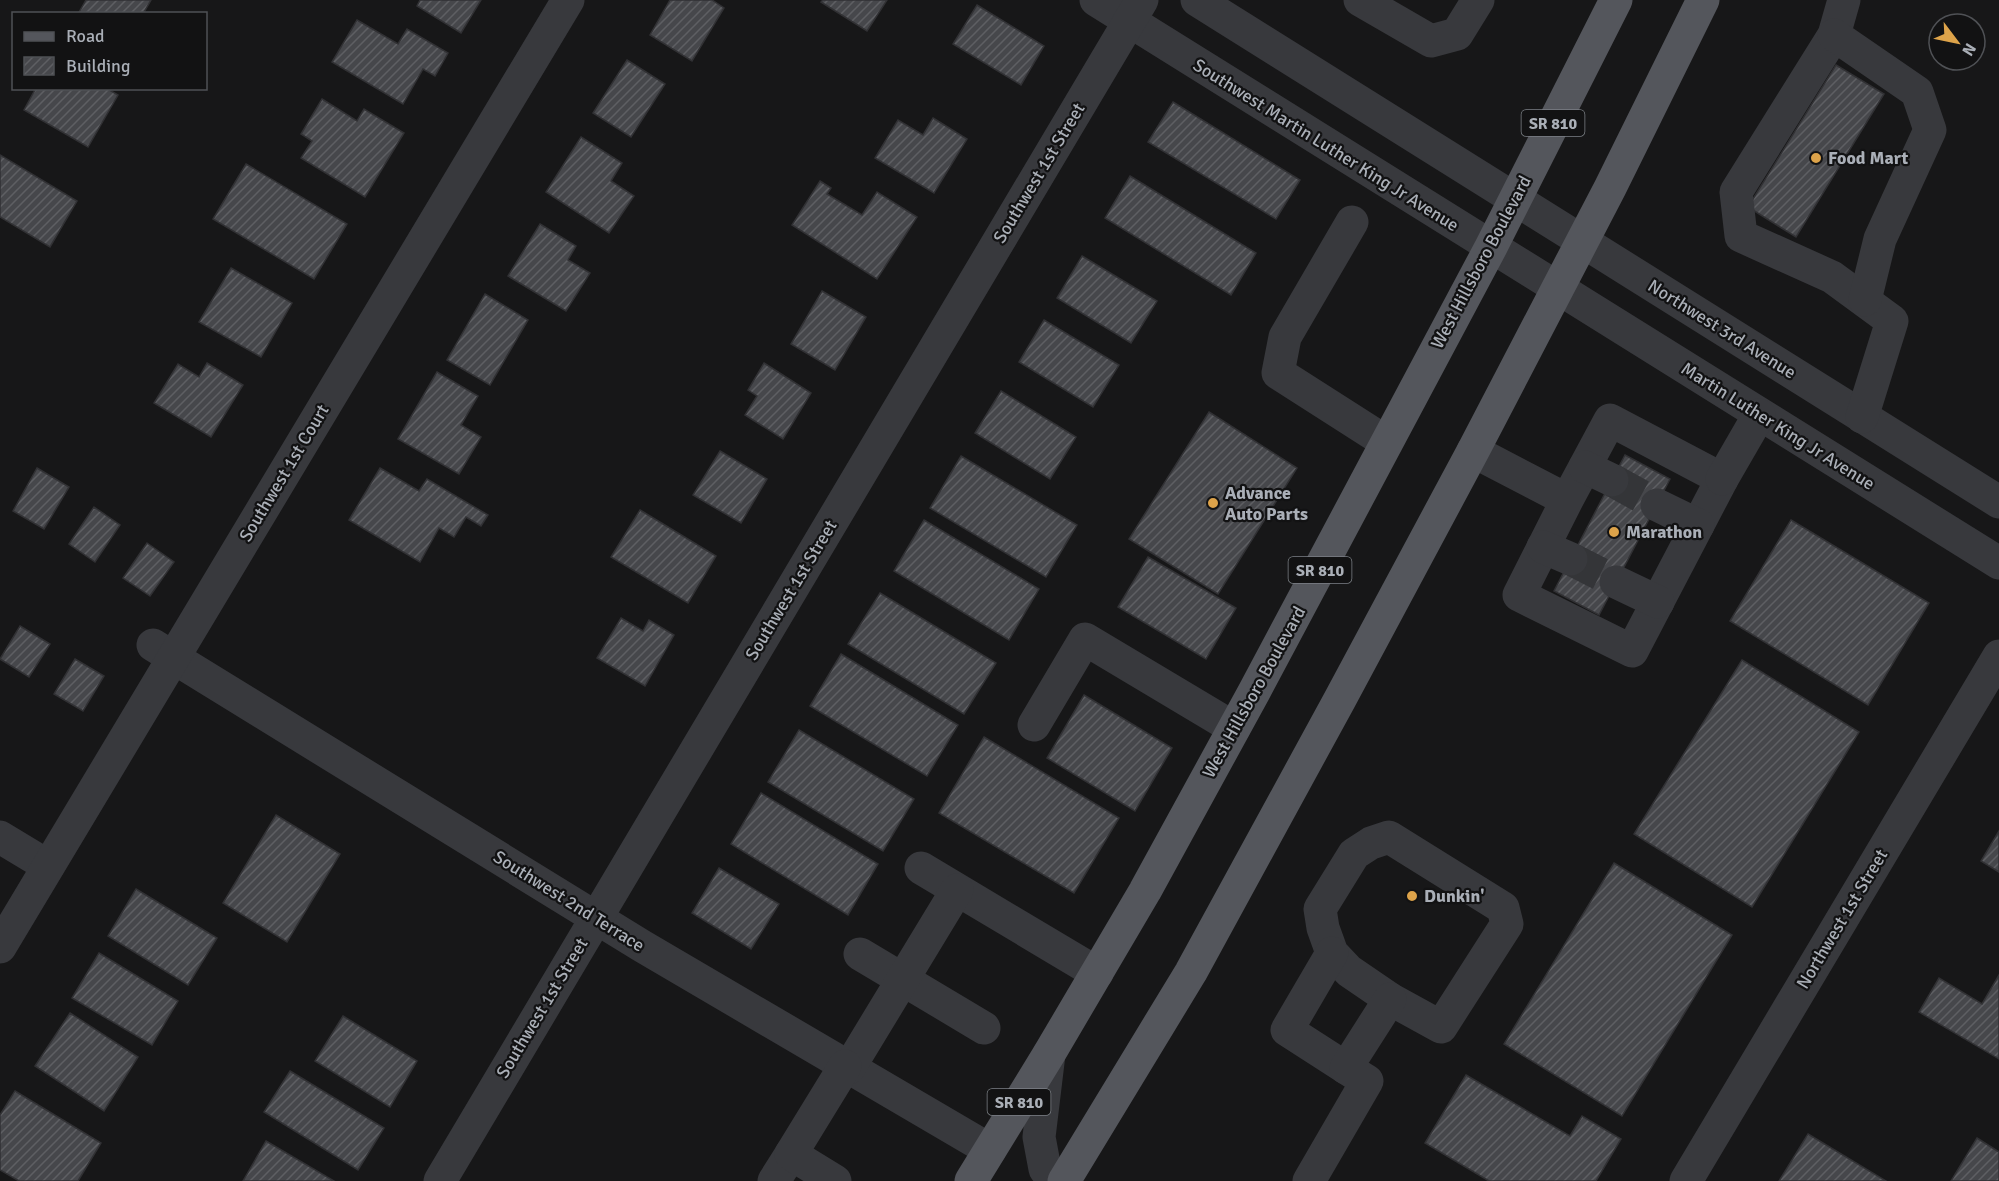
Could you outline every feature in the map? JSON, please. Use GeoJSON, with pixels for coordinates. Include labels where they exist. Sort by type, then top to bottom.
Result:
{"type":"FeatureCollection","features":[{"type":"Feature","properties":{"kind":"main road","name":"West Hillsboro Boulevard"},"geometry":{"type":"LineString","coordinates":[[971,1181],[1145,891],[1326,559],[1491,247],[1616,0]]}},
{"type":"Feature","properties":{"kind":"main road"},"geometry":{"type":"LineString","coordinates":[[1064,1181],[1191,972],[1473,451],[1610,188],[1703,0]]}},
{"type":"Feature","properties":{"kind":"street","name":"Southwest 1st Court"},"geometry":{"type":"LineString","coordinates":[[0,947],[48,866],[163,652],[568,0]]}},
{"type":"Feature","properties":{"kind":"street","name":"Southwest Martin Luther King Jr Avenue"},"geometry":{"type":"LineString","coordinates":[[1096,0],[1136,11],[1557,289]]}},
{"type":"Feature","properties":{"kind":"street"},"geometry":{"type":"LineString","coordinates":[[1197,0],[1580,242]]}},
{"type":"Feature","properties":{"kind":"street"},"geometry":{"type":"LineString","coordinates":[[1360,0],[1431,41],[1457,34],[1478,0]]}},
{"type":"Feature","properties":{"kind":"street"},"geometry":{"type":"LineString","coordinates":[[1844,0],[1834,35],[1736,192],[1741,236],[1832,277],[1892,321],[1862,417],[1999,502]]}},
{"type":"Feature","properties":{"kind":"street","name":"Southwest 1st Street"},"geometry":{"type":"LineString","coordinates":[[440,1181],[1136,11]]}},
{"type":"Feature","properties":{"kind":"street"},"geometry":{"type":"LineString","coordinates":[[1834,35],[1917,92],[1930,130],[1880,239],[1865,300]]}},
{"type":"Feature","properties":{"kind":"street"},"geometry":{"type":"LineString","coordinates":[[1352,222],[1285,338],[1278,372],[1386,442]]}},
{"type":"Feature","properties":{"kind":"street","name":"Northwest 3rd Avenue"},"geometry":{"type":"LineString","coordinates":[[1580,242],[1862,417]]}},
{"type":"Feature","properties":{"kind":"street","name":"Martin Luther King Jr Avenue"},"geometry":{"type":"LineString","coordinates":[[1557,289],[1999,563]]}},
{"type":"Feature","properties":{"kind":"street"},"geometry":{"type":"LineString","coordinates":[[1722,479],[1610,420],[1598,474],[1567,500],[1557,553],[1519,595],[1632,651],[1722,479],[1759,415]]}},
{"type":"Feature","properties":{"kind":"street"},"geometry":{"type":"LineString","coordinates":[[1473,451],[1567,500]]}},
{"type":"Feature","properties":{"kind":"street"},"geometry":{"type":"LineString","coordinates":[[1657,505],[1698,525]]}},
{"type":"Feature","properties":{"kind":"street"},"geometry":{"type":"LineString","coordinates":[[1616,582],[1658,602]]}},
{"type":"Feature","properties":{"kind":"street"},"geometry":{"type":"LineString","coordinates":[[1034,725],[1085,639],[1234,728]]}},
{"type":"Feature","properties":{"kind":"street","name":"Southwest 2nd Terrace"},"geometry":{"type":"LineString","coordinates":[[163,652],[596,918],[990,1150]]}},
{"type":"Feature","properties":{"kind":"street","name":"Northwest 1st Street"},"geometry":{"type":"LineString","coordinates":[[1686,1181],[1999,656]]}},
{"type":"Feature","properties":{"kind":"street"},"geometry":{"type":"LineString","coordinates":[[0,837],[48,866]]}},
{"type":"Feature","properties":{"kind":"street"},"geometry":{"type":"LineString","coordinates":[[1389,837],[1503,908],[1507,924],[1441,1027],[1390,999],[1349,971],[1332,953],[1323,928],[1320,909],[1354,855],[1371,843],[1389,837]]}},
{"type":"Feature","properties":{"kind":"street"},"geometry":{"type":"LineString","coordinates":[[921,868],[1097,973]]}},
{"type":"Feature","properties":{"kind":"street"},"geometry":{"type":"LineString","coordinates":[[835,1181],[782,1168],[957,890]]}},
{"type":"Feature","properties":{"kind":"street"},"geometry":{"type":"LineString","coordinates":[[1309,1181],[1367,1081],[1287,1030],[1332,953]]}},
{"type":"Feature","properties":{"kind":"street"},"geometry":{"type":"LineString","coordinates":[[860,954],[984,1028]]}},
{"type":"Feature","properties":{"kind":"street"},"geometry":{"type":"LineString","coordinates":[[1346,1068],[1390,999]]}},
{"type":"Feature","properties":{"kind":"street"},"geometry":{"type":"LineString","coordinates":[[1049,1054],[1039,1137],[1046,1169],[1054,1181]]}},
{"type":"Feature","properties":{"kind":"building"},"geometry":{"type":"Polygon","coordinates":[[[86,0],[151,0],[144,12],[79,12],[86,0]]]}},
{"type":"Feature","properties":{"kind":"building"},"geometry":{"type":"Polygon","coordinates":[[[420,0],[481,0],[461,33],[417,6],[420,0]]]}},
{"type":"Feature","properties":{"kind":"building"},"geometry":{"type":"Polygon","coordinates":[[[670,0],[712,0],[724,8],[692,61],[650,35],[670,0]]]}},
{"type":"Feature","properties":{"kind":"building"},"geometry":{"type":"Polygon","coordinates":[[[823,0],[887,0],[867,31],[821,2],[823,0]]]}},
{"type":"Feature","properties":{"kind":"building"},"geometry":{"type":"Polygon","coordinates":[[[977,5],[1044,46],[1021,85],[953,44],[977,5]]]}},
{"type":"Feature","properties":{"kind":"building"},"geometry":{"type":"Polygon","coordinates":[[[357,20],[398,44],[407,29],[448,53],[435,76],[423,69],[403,104],[332,62],[357,20]]]}},
{"type":"Feature","properties":{"kind":"building"},"geometry":{"type":"Polygon","coordinates":[[[627,60],[665,84],[631,137],[593,113],[627,60]]]}},
{"type":"Feature","properties":{"kind":"building"},"geometry":{"type":"Polygon","coordinates":[[[1836,65],[1884,94],[1796,237],[1748,207],[1836,65]]]}},
{"type":"Feature","properties":{"kind":"building"},"geometry":{"type":"Polygon","coordinates":[[[35,90],[109,90],[118,95],[88,147],[24,110],[35,90]]]}},
{"type":"Feature","properties":{"kind":"building"},"geometry":{"type":"Polygon","coordinates":[[[322,99],[357,121],[364,109],[404,133],[365,197],[301,158],[312,141],[301,134],[322,99]]]}},
{"type":"Feature","properties":{"kind":"building"},"geometry":{"type":"Polygon","coordinates":[[[1173,102],[1300,180],[1276,219],[1148,142],[1173,102]]]}},
{"type":"Feature","properties":{"kind":"building"},"geometry":{"type":"Polygon","coordinates":[[[933,118],[967,139],[934,193],[875,158],[898,120],[923,135],[933,118]]]}},
{"type":"Feature","properties":{"kind":"building"},"geometry":{"type":"Polygon","coordinates":[[[581,137],[622,163],[611,181],[634,196],[609,233],[546,192],[581,137]]]}},
{"type":"Feature","properties":{"kind":"building"},"geometry":{"type":"Polygon","coordinates":[[[0,155],[77,201],[50,247],[0,217],[0,155]]]}},
{"type":"Feature","properties":{"kind":"building"},"geometry":{"type":"Polygon","coordinates":[[[246,164],[347,224],[314,279],[213,219],[246,164]]]}},
{"type":"Feature","properties":{"kind":"building"},"geometry":{"type":"Polygon","coordinates":[[[1130,176],[1256,253],[1231,295],[1105,218],[1130,176]]]}},
{"type":"Feature","properties":{"kind":"building"},"geometry":{"type":"Polygon","coordinates":[[[820,181],[831,188],[827,194],[862,215],[877,192],[917,217],[877,279],[792,225],[820,181]]]}},
{"type":"Feature","properties":{"kind":"building"},"geometry":{"type":"Polygon","coordinates":[[[540,224],[576,246],[568,260],[590,273],[566,311],[508,276],[540,224]]]}},
{"type":"Feature","properties":{"kind":"building"},"geometry":{"type":"Polygon","coordinates":[[[1082,256],[1157,301],[1131,343],[1057,298],[1082,256]]]}},
{"type":"Feature","properties":{"kind":"building"},"geometry":{"type":"Polygon","coordinates":[[[231,268],[292,303],[261,357],[199,322],[231,268]]]}},
{"type":"Feature","properties":{"kind":"building"},"geometry":{"type":"Polygon","coordinates":[[[822,291],[866,317],[835,370],[791,344],[822,291]]]}},
{"type":"Feature","properties":{"kind":"building"},"geometry":{"type":"Polygon","coordinates":[[[485,294],[528,320],[490,385],[447,360],[485,294]]]}},
{"type":"Feature","properties":{"kind":"building"},"geometry":{"type":"Polygon","coordinates":[[[1044,320],[1119,365],[1093,407],[1019,362],[1044,320]]]}},
{"type":"Feature","properties":{"kind":"building"},"geometry":{"type":"Polygon","coordinates":[[[207,363],[243,385],[211,437],[154,403],[178,364],[199,377],[207,363]]]}},
{"type":"Feature","properties":{"kind":"building"},"geometry":{"type":"Polygon","coordinates":[[[764,363],[811,393],[783,439],[745,415],[757,396],[748,390],[764,363]]]}},
{"type":"Feature","properties":{"kind":"building"},"geometry":{"type":"Polygon","coordinates":[[[437,372],[478,396],[461,425],[481,437],[459,474],[398,439],[437,372]]]}},
{"type":"Feature","properties":{"kind":"building"},"geometry":{"type":"Polygon","coordinates":[[[1001,391],[1076,437],[1050,479],[975,433],[1001,391]]]}},
{"type":"Feature","properties":{"kind":"building","name":"Advance Auto Parts"},"geometry":{"type":"Polygon","coordinates":[[[1209,412],[1297,468],[1218,594],[1129,539],[1209,412]]]}},
{"type":"Feature","properties":{"kind":"building"},"geometry":{"type":"Polygon","coordinates":[[[720,451],[767,479],[741,523],[693,495],[720,451]]]}},
{"type":"Feature","properties":{"kind":"building","name":"Marathon"},"geometry":{"type":"Polygon","coordinates":[[[1625,455],[1670,479],[1599,615],[1554,591],[1625,455]]]}},
{"type":"Feature","properties":{"kind":"building"},"geometry":{"type":"Polygon","coordinates":[[[961,456],[1077,525],[1046,577],[930,508],[961,456]]]}},
{"type":"Feature","properties":{"kind":"building"},"geometry":{"type":"Polygon","coordinates":[[[37,468],[69,487],[44,529],[13,511],[37,468]]]}},
{"type":"Feature","properties":{"kind":"building"},"geometry":{"type":"Polygon","coordinates":[[[380,468],[419,491],[427,479],[488,515],[481,526],[466,517],[454,537],[439,528],[420,562],[349,520],[380,468]]]}},
{"type":"Feature","properties":{"kind":"building"},"geometry":{"type":"Polygon","coordinates":[[[94,507],[120,525],[95,562],[69,544],[94,507]]]}},
{"type":"Feature","properties":{"kind":"building"},"geometry":{"type":"Polygon","coordinates":[[[640,510],[716,556],[688,603],[611,557],[640,510]]]}},
{"type":"Feature","properties":{"kind":"building"},"geometry":{"type":"Polygon","coordinates":[[[924,520],[1039,589],[1009,640],[894,571],[924,520]]]}},
{"type":"Feature","properties":{"kind":"building"},"geometry":{"type":"Polygon","coordinates":[[[1791,520],[1929,603],[1868,705],[1730,621],[1791,520]]]}},
{"type":"Feature","properties":{"kind":"building"},"geometry":{"type":"Polygon","coordinates":[[[147,543],[174,562],[150,596],[123,578],[147,543]]]}},
{"type":"Feature","properties":{"kind":"building"},"geometry":{"type":"Polygon","coordinates":[[[1148,557],[1236,608],[1206,659],[1118,607],[1148,557]]]}},
{"type":"Feature","properties":{"kind":"building"},"geometry":{"type":"Polygon","coordinates":[[[880,593],[996,663],[964,714],[848,644],[880,593]]]}},
{"type":"Feature","properties":{"kind":"building"},"geometry":{"type":"Polygon","coordinates":[[[621,618],[643,631],[649,620],[674,635],[645,686],[597,658],[621,618]]]}},
{"type":"Feature","properties":{"kind":"building"},"geometry":{"type":"Polygon","coordinates":[[[20,626],[50,644],[29,677],[0,659],[20,626]]]}},
{"type":"Feature","properties":{"kind":"building"},"geometry":{"type":"Polygon","coordinates":[[[841,654],[958,725],[927,776],[810,706],[841,654]]]}},
{"type":"Feature","properties":{"kind":"building"},"geometry":{"type":"Polygon","coordinates":[[[75,659],[104,676],[83,711],[54,694],[75,659]]]}},
{"type":"Feature","properties":{"kind":"building"},"geometry":{"type":"Polygon","coordinates":[[[1742,660],[1859,732],[1752,907],[1634,834],[1742,660]]]}},
{"type":"Feature","properties":{"kind":"building"},"geometry":{"type":"Polygon","coordinates":[[[1084,695],[1172,748],[1135,811],[1047,758],[1084,695]]]}},
{"type":"Feature","properties":{"kind":"building"},"geometry":{"type":"Polygon","coordinates":[[[799,730],[914,799],[883,851],[768,782],[799,730]]]}},
{"type":"Feature","properties":{"kind":"building"},"geometry":{"type":"Polygon","coordinates":[[[984,737],[1119,818],[1074,893],[939,813],[984,737]]]}},
{"type":"Feature","properties":{"kind":"building"},"geometry":{"type":"Polygon","coordinates":[[[761,793],[878,864],[848,915],[731,844],[761,793]]]}},
{"type":"Feature","properties":{"kind":"building"},"geometry":{"type":"Polygon","coordinates":[[[276,815],[340,854],[287,942],[223,903],[276,815]]]}},
{"type":"Feature","properties":{"kind":"building"},"geometry":{"type":"Polygon","coordinates":[[[1999,831],[1999,872],[1981,861],[1999,831]]]}},
{"type":"Feature","properties":{"kind":"building"},"geometry":{"type":"Polygon","coordinates":[[[1614,863],[1732,935],[1622,1116],[1504,1044],[1614,863]]]}},
{"type":"Feature","properties":{"kind":"building"},"geometry":{"type":"Polygon","coordinates":[[[719,868],[779,904],[751,949],[692,913],[719,868]]]}},
{"type":"Feature","properties":{"kind":"building"},"geometry":{"type":"Polygon","coordinates":[[[136,889],[217,938],[188,985],[108,936],[136,889]]]}},
{"type":"Feature","properties":{"kind":"building"},"geometry":{"type":"Polygon","coordinates":[[[99,953],[178,1001],[152,1045],[72,998],[99,953]]]}},
{"type":"Feature","properties":{"kind":"building"},"geometry":{"type":"Polygon","coordinates":[[[1999,975],[1999,1059],[1919,1012],[1939,978],[1982,1004],[1999,975]]]}},
{"type":"Feature","properties":{"kind":"building"},"geometry":{"type":"Polygon","coordinates":[[[70,1013],[138,1057],[104,1111],[35,1066],[70,1013]]]}},
{"type":"Feature","properties":{"kind":"building"},"geometry":{"type":"Polygon","coordinates":[[[343,1016],[417,1061],[390,1107],[315,1061],[343,1016]]]}},
{"type":"Feature","properties":{"kind":"building"},"geometry":{"type":"Polygon","coordinates":[[[290,1071],[384,1128],[358,1170],[264,1112],[290,1071]]]}},
{"type":"Feature","properties":{"kind":"building"},"geometry":{"type":"Polygon","coordinates":[[[1466,1075],[1570,1136],[1582,1116],[1621,1139],[1596,1181],[1489,1181],[1425,1143],[1466,1075]]]}},
{"type":"Feature","properties":{"kind":"building"},"geometry":{"type":"Polygon","coordinates":[[[15,1091],[101,1143],[78,1181],[19,1181],[0,1170],[0,1115],[15,1091]]]}},
{"type":"Feature","properties":{"kind":"building"},"geometry":{"type":"Polygon","coordinates":[[[1808,1134],[1886,1181],[1779,1181],[1808,1134]]]}},
{"type":"Feature","properties":{"kind":"building"},"geometry":{"type":"Polygon","coordinates":[[[1977,1138],[1999,1152],[1999,1181],[1951,1181],[1977,1138]]]}},
{"type":"Feature","properties":{"kind":"building"},"geometry":{"type":"Polygon","coordinates":[[[266,1141],[334,1181],[243,1181],[266,1141]]]}},
{"type":"Feature","properties":{"kind":"tunnel"},"geometry":{"type":"LineString","coordinates":[[1612,480],[1657,505]]}},
{"type":"Feature","properties":{"kind":"tunnel"},"geometry":{"type":"LineString","coordinates":[[1571,559],[1616,582]]}},
{"type":"Feature","properties":{"kind":"place","name":"Food Mart"},"geometry":{"type":"Point","coordinates":[1816,158]}},
{"type":"Feature","properties":{"kind":"place","name":"Advance Auto Parts"},"geometry":{"type":"Point","coordinates":[1213,503]}},
{"type":"Feature","properties":{"kind":"place","name":"Marathon"},"geometry":{"type":"Point","coordinates":[1614,532]}},
{"type":"Feature","properties":{"kind":"place","name":"Dunkin'"},"geometry":{"type":"Point","coordinates":[1412,896]}}]}
